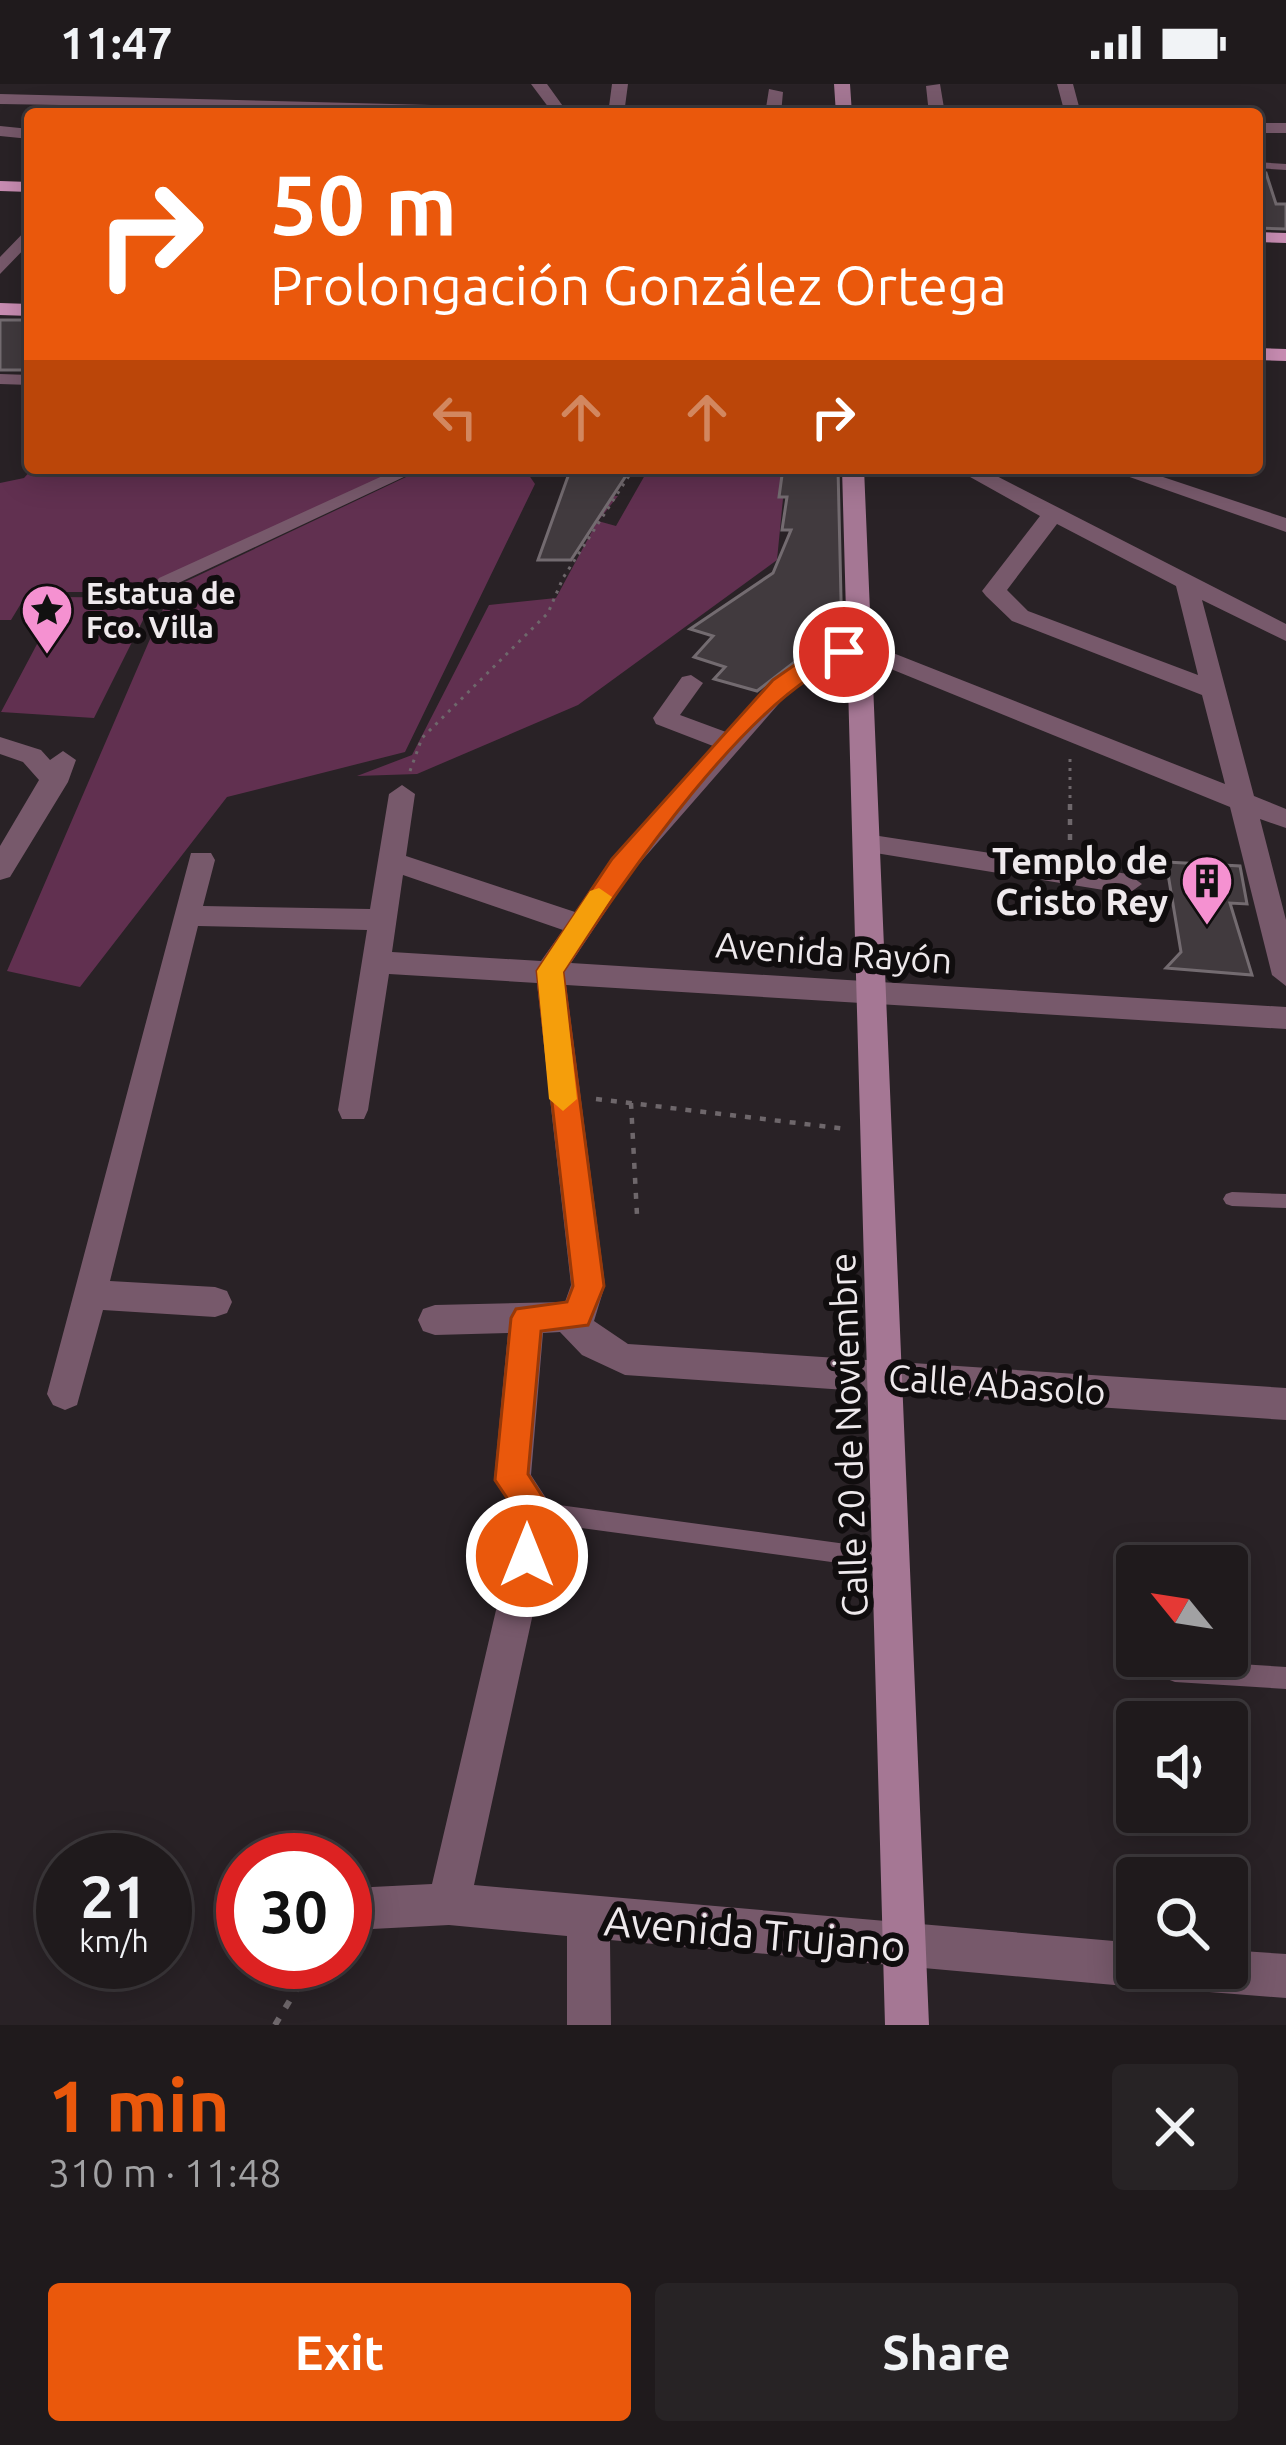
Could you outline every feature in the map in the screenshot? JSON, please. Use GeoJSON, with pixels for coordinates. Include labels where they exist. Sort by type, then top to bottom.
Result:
{"type":"FeatureCollection","features":[{"type":"Feature","properties":{"kind":"main road","name":"Calle 20 de Noviembre"},"geometry":{"type":"LineString","coordinates":[[854,474],[908,2025]]}},
{"type":"Feature","properties":{"kind":"street"},"geometry":{"type":"LineString","coordinates":[[277,84],[279,106]]}},
{"type":"Feature","properties":{"kind":"street"},"geometry":{"type":"LineString","coordinates":[[774,108],[776,92]]}},
{"type":"Feature","properties":{"kind":"street"},"geometry":{"type":"LineString","coordinates":[[0,99],[350,108]]}},
{"type":"Feature","properties":{"kind":"street"},"geometry":{"type":"LineString","coordinates":[[0,268],[24,238]]}},
{"type":"Feature","properties":{"kind":"street"},"geometry":{"type":"LineString","coordinates":[[154,598],[165,582],[402,474]]}},
{"type":"Feature","properties":{"kind":"street"},"geometry":{"type":"LineString","coordinates":[[977,474],[1286,634]]}},
{"type":"Feature","properties":{"kind":"street"},"geometry":{"type":"LineString","coordinates":[[1167,478],[1286,525]]}},
{"type":"Feature","properties":{"kind":"street"},"geometry":{"type":"LineString","coordinates":[[1054,513],[994,591],[1020,616],[1214,690]]}},
{"type":"Feature","properties":{"kind":"street"},"geometry":{"type":"LineString","coordinates":[[1186,581],[1286,976]]}},
{"type":"Feature","properties":{"kind":"street"},"geometry":{"type":"LineString","coordinates":[[435,1320],[568,1318],[583,1310],[588,1286],[550,971],[621,866],[728,742],[800,669],[860,648],[1286,819]]}},
{"type":"Feature","properties":{"kind":"street"},"geometry":{"type":"LineString","coordinates":[[691,683],[665,718],[728,742]]}},
{"type":"Feature","properties":{"kind":"street"},"geometry":{"type":"LineString","coordinates":[[0,745],[59,771],[0,870]]}},
{"type":"Feature","properties":{"kind":"street"},"geometry":{"type":"LineString","coordinates":[[353,1110],[403,794]]}},
{"type":"Feature","properties":{"kind":"street"},"geometry":{"type":"LineString","coordinates":[[866,842],[1128,884]]}},
{"type":"Feature","properties":{"kind":"street"},"geometry":{"type":"LineString","coordinates":[[65,1394],[201,860]]}},
{"type":"Feature","properties":{"kind":"street"},"geometry":{"type":"LineString","coordinates":[[392,861],[581,925]]}},
{"type":"Feature","properties":{"kind":"street"},"geometry":{"type":"LineString","coordinates":[[187,916],[382,920]]}},
{"type":"Feature","properties":{"kind":"street","name":"Avenida Rayón"},"geometry":{"type":"LineString","coordinates":[[376,962],[1286,1018]]}},
{"type":"Feature","properties":{"kind":"street"},"geometry":{"type":"LineString","coordinates":[[92,1295],[215,1302]]}},
{"type":"Feature","properties":{"kind":"street"},"geometry":{"type":"LineString","coordinates":[[448,1904],[537,1513],[512,1480],[527,1318]]}},
{"type":"Feature","properties":{"kind":"street","name":"Calle Abasolo"},"geometry":{"type":"LineString","coordinates":[[568,1318],[594,1344],[625,1359],[1286,1404]]}},
{"type":"Feature","properties":{"kind":"street","name":"Avenida Trujano"},"geometry":{"type":"LineString","coordinates":[[372,1908],[448,1904],[1116,1962]]}},
{"type":"Feature","properties":{"kind":"street"},"geometry":{"type":"LineString","coordinates":[[588,1918],[589,2025]]}},
{"type":"Feature","properties":{"kind":"street"},"geometry":{"type":"LineString","coordinates":[[1248,1973],[1286,1976]]}},
{"type":"Feature","properties":{"kind":"lane"},"geometry":{"type":"LineString","coordinates":[[1232,1199],[1286,1201]]}},
{"type":"Feature","properties":{"kind":"lane"},"geometry":{"type":"LineString","coordinates":[[537,1513],[891,1560]]}},
{"type":"Feature","properties":{"kind":"lane"},"geometry":{"type":"LineString","coordinates":[[1248,1676],[1286,1678]]}},
{"type":"Feature","properties":{"kind":"path"},"geometry":{"type":"LineString","coordinates":[[403,794],[422,738],[548,613],[563,578],[630,474]]}},
{"type":"Feature","properties":{"kind":"path"},"geometry":{"type":"LineString","coordinates":[[1070,730],[1070,877]]}},
{"type":"Feature","properties":{"kind":"path"},"geometry":{"type":"LineString","coordinates":[[562,1095],[877,1132]]}},
{"type":"Feature","properties":{"kind":"path"},"geometry":{"type":"LineString","coordinates":[[632,1103],[637,1215]]}},
{"type":"Feature","properties":{"kind":"path"},"geometry":{"type":"LineString","coordinates":[[275,2025],[297,1989]]}},
{"type":"Feature","properties":{"kind":"shaded area"},"geometry":{"type":"Polygon","coordinates":[[[28,474],[389,474],[145,592],[28,592],[11,620],[0,620],[0,483],[28,474]]]}},
{"type":"Feature","properties":{"kind":"shaded area"},"geometry":{"type":"Polygon","coordinates":[[[412,474],[528,474],[535,484],[405,752],[227,797],[80,987],[7,971],[172,588],[412,474]]]}},
{"type":"Feature","properties":{"kind":"shaded area"},"geometry":{"type":"Polygon","coordinates":[[[646,474],[785,474],[777,560],[578,705],[417,774],[357,776],[412,755],[489,605],[556,598],[597,522],[565,494],[618,496],[598,521],[616,526],[646,474]]]}},
{"type":"Feature","properties":{"kind":"shaded area"},"geometry":{"type":"Polygon","coordinates":[[[62,597],[154,598],[94,718],[1,712],[62,597]]]}},
{"type":"Feature","properties":{"kind":"building"},"geometry":{"type":"Polygon","coordinates":[[[1263,173],[1276,204],[1286,204],[1286,229],[1263,228],[1263,173]]]}},
{"type":"Feature","properties":{"kind":"building"},"geometry":{"type":"Polygon","coordinates":[[[0,320],[24,320],[24,370],[0,370],[0,320]]]}},
{"type":"Feature","properties":{"kind":"building"},"geometry":{"type":"Polygon","coordinates":[[[569,474],[627,474],[571,560],[538,560],[569,474]]]}},
{"type":"Feature","properties":{"kind":"building"},"geometry":{"type":"Polygon","coordinates":[[[782,474],[838,474],[842,641],[818,644],[757,691],[714,679],[725,667],[694,657],[713,636],[690,629],[773,573],[791,530],[782,530],[787,497],[779,497],[782,474]]]}},
{"type":"Feature","properties":{"kind":"building","name":"Templo de Cristo Rey"},"geometry":{"type":"Polygon","coordinates":[[[1166,862],[1240,866],[1247,904],[1230,903],[1252,975],[1166,968],[1181,952],[1166,862]]]}},
{"type":"Feature","properties":{"kind":"slow traffic"},"geometry":{"type":"LineString","coordinates":[[563,1099],[550,971],[599,897]]}},
{"type":"Feature","properties":{"kind":"place","name":"Estatua de Fco. Villa"},"geometry":{"type":"Point","coordinates":[47,656]}},
{"type":"Feature","properties":{"kind":"place","name":"Templo de Cristo Rey"},"geometry":{"type":"Point","coordinates":[1207,927]}},
{"type":"Feature","properties":{"kind":"route"},"geometry":{"type":"LineString","coordinates":[[527,1556],[537,1513],[512,1480],[511,1455],[527,1318],[578,1315],[588,1286],[550,971],[621,866],[678,796],[781,685],[800,669],[844,652]]}}]}
